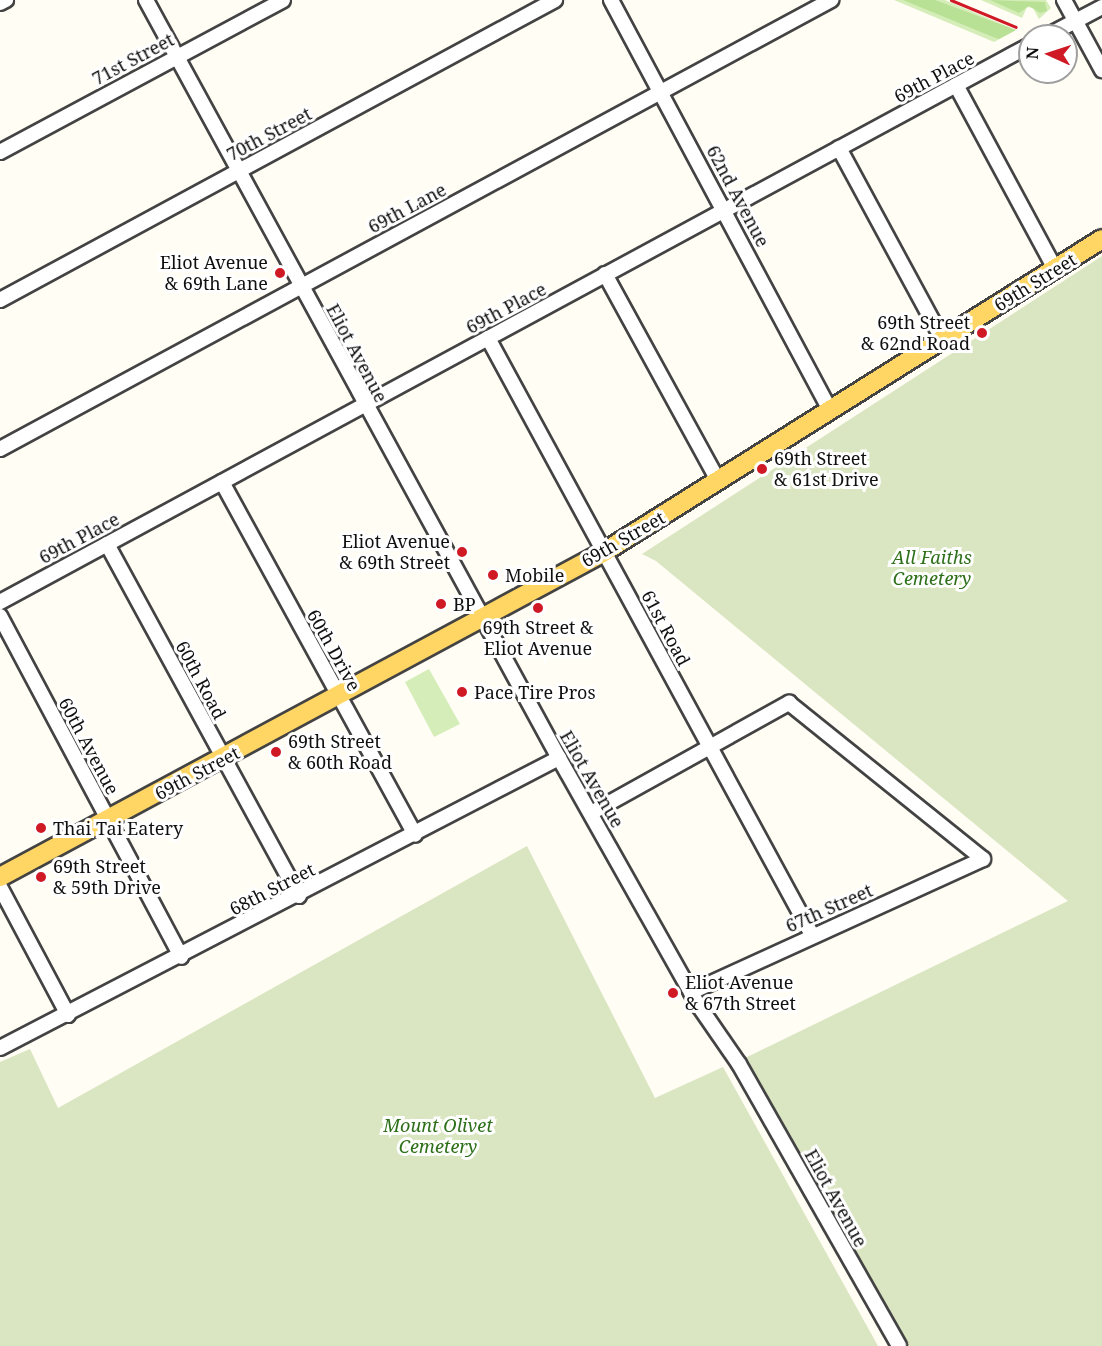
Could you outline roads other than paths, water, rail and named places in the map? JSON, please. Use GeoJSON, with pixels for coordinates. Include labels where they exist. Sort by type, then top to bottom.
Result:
{"type":"FeatureCollection","features":[{"type":"Feature","properties":{"kind":"main road","name":"69th Street"},"geometry":{"type":"LineString","coordinates":[[0,877],[224,759],[604,552],[719,482],[1102,239]]}},
{"type":"Feature","properties":{"kind":"street"},"geometry":{"type":"LineString","coordinates":[[0,3],[6,0]]}},
{"type":"Feature","properties":{"kind":"street","name":"Eliot Avenue"},"geometry":{"type":"LineString","coordinates":[[146,0],[558,758],[691,992],[740,1064],[899,1346]]}},
{"type":"Feature","properties":{"kind":"street","name":"71st Street"},"geometry":{"type":"LineString","coordinates":[[0,152],[283,0]]}},
{"type":"Feature","properties":{"kind":"street","name":"70th Street"},"geometry":{"type":"LineString","coordinates":[[0,300],[555,0]]}},
{"type":"Feature","properties":{"kind":"street","name":"62nd Avenue"},"geometry":{"type":"LineString","coordinates":[[611,0],[662,91],[830,411]]}},
{"type":"Feature","properties":{"kind":"street","name":"69th Lane"},"geometry":{"type":"LineString","coordinates":[[0,449],[831,0]]}},
{"type":"Feature","properties":{"kind":"street"},"geometry":{"type":"LineString","coordinates":[[1064,0],[1102,70]]}},
{"type":"Feature","properties":{"kind":"street"},"geometry":{"type":"LineString","coordinates":[[1069,24],[1102,7]]}},
{"type":"Feature","properties":{"kind":"street","name":"69th Place"},"geometry":{"type":"LineString","coordinates":[[0,602],[1018,51]]}},
{"type":"Feature","properties":{"kind":"street"},"geometry":{"type":"LineString","coordinates":[[956,85],[1055,269]]}},
{"type":"Feature","properties":{"kind":"street"},"geometry":{"type":"LineString","coordinates":[[839,148],[943,340]]}},
{"type":"Feature","properties":{"kind":"street"},"geometry":{"type":"LineString","coordinates":[[605,274],[719,482]]}},
{"type":"Feature","properties":{"kind":"street","name":"61st Road"},"geometry":{"type":"LineString","coordinates":[[488,338],[812,935]]}},
{"type":"Feature","properties":{"kind":"street","name":"60th Drive"},"geometry":{"type":"LineString","coordinates":[[222,482],[415,835]]}},
{"type":"Feature","properties":{"kind":"street","name":"60th Road"},"geometry":{"type":"LineString","coordinates":[[107,544],[299,896]]}},
{"type":"Feature","properties":{"kind":"street","name":"60th Avenue"},"geometry":{"type":"LineString","coordinates":[[0,616],[180,957]]}},
{"type":"Feature","properties":{"kind":"street","name":"67th Street"},"geometry":{"type":"LineString","coordinates":[[691,992],[983,858],[789,703],[710,747]]}},
{"type":"Feature","properties":{"kind":"street"},"geometry":{"type":"LineString","coordinates":[[591,813],[710,747]]}},
{"type":"Feature","properties":{"kind":"street","name":"68th Street"},"geometry":{"type":"LineString","coordinates":[[0,1048],[299,896],[558,758]]}},
{"type":"Feature","properties":{"kind":"street"},"geometry":{"type":"LineString","coordinates":[[0,887],[68,1015]]}},
{"type":"Feature","properties":{"kind":"railway"},"geometry":{"type":"LineString","coordinates":[[951,0],[1016,27]]}},
{"type":"Feature","properties":{"kind":"place","name":"Eliot Avenue & 69th Lane"},"geometry":{"type":"Point","coordinates":[280,273]}},
{"type":"Feature","properties":{"kind":"place","name":"69th Street & 62nd Road"},"geometry":{"type":"Point","coordinates":[982,333]}},
{"type":"Feature","properties":{"kind":"place","name":"69th Street & 61st Drive"},"geometry":{"type":"Point","coordinates":[762,469]}},
{"type":"Feature","properties":{"kind":"place","name":"Eliot Avenue & 69th Street"},"geometry":{"type":"Point","coordinates":[462,552]}},
{"type":"Feature","properties":{"kind":"place","name":"Mobile"},"geometry":{"type":"Point","coordinates":[493,575]}},
{"type":"Feature","properties":{"kind":"place","name":"BP"},"geometry":{"type":"Point","coordinates":[441,604]}},
{"type":"Feature","properties":{"kind":"place","name":"69th Street & Eliot Avenue"},"geometry":{"type":"Point","coordinates":[538,608]}},
{"type":"Feature","properties":{"kind":"place","name":"Pace Tire Pros"},"geometry":{"type":"Point","coordinates":[462,692]}},
{"type":"Feature","properties":{"kind":"place","name":"69th Street & 60th Road"},"geometry":{"type":"Point","coordinates":[276,752]}},
{"type":"Feature","properties":{"kind":"place","name":"Thai Tai Eatery"},"geometry":{"type":"Point","coordinates":[41,828]}},
{"type":"Feature","properties":{"kind":"place","name":"69th Street & 59th Drive"},"geometry":{"type":"Point","coordinates":[41,877]}},
{"type":"Feature","properties":{"kind":"place","name":"Eliot Avenue & 67th Street"},"geometry":{"type":"Point","coordinates":[673,993]}},
{"type":"Feature","properties":{"kind":"park label","name":"All Faiths Cemetery"},"geometry":{"type":"Point","coordinates":[932,568]}},
{"type":"Feature","properties":{"kind":"park label","name":"Mount Olivet Cemetery"},"geometry":{"type":"Point","coordinates":[438,1136]}}]}
